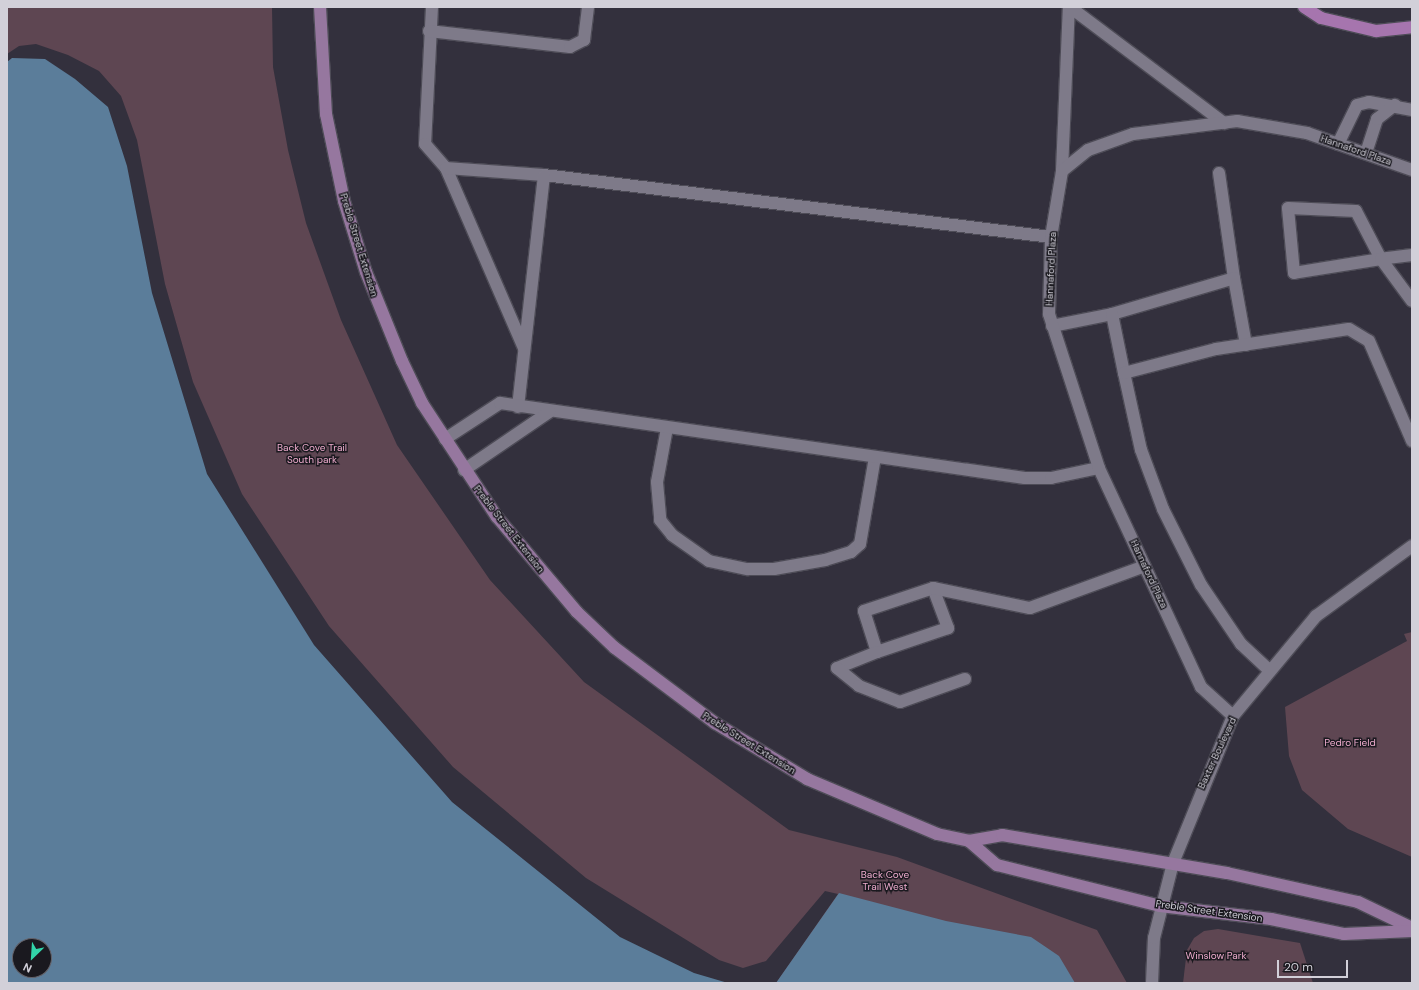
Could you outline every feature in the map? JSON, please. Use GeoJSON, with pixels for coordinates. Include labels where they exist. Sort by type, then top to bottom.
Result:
{"type":"FeatureCollection","features":[{"type":"Feature","properties":{"kind":"highway"},"geometry":{"type":"LineString","coordinates":[[1304,7],[1321,18],[1376,31],[1412,27]]}},
{"type":"Feature","properties":{"kind":"main road","name":"Preble Street Extension"},"geometry":{"type":"LineString","coordinates":[[320,7],[326,114],[351,225],[402,361],[464,470],[538,568],[600,634],[642,670],[715,723],[807,779],[937,834],[970,841],[1002,835],[1173,863],[1358,902],[1412,928]]}},
{"type":"Feature","properties":{"kind":"main road","name":"Preble Street Extension"},"geometry":{"type":"LineString","coordinates":[[970,841],[997,865],[1160,906],[1271,919],[1344,934],[1412,931]]}},
{"type":"Feature","properties":{"kind":"street"},"geometry":{"type":"LineString","coordinates":[[432,7],[429,31],[425,144],[446,168],[524,348]]}},
{"type":"Feature","properties":{"kind":"street"},"geometry":{"type":"LineString","coordinates":[[429,31],[570,47],[584,40],[588,7]]}},
{"type":"Feature","properties":{"kind":"street"},"geometry":{"type":"LineString","coordinates":[[1069,7],[1224,122]]}},
{"type":"Feature","properties":{"kind":"street"},"geometry":{"type":"LineString","coordinates":[[1062,171],[1069,7]]}},
{"type":"Feature","properties":{"kind":"street"},"geometry":{"type":"LineString","coordinates":[[1338,144],[1357,105],[1369,102],[1395,105],[1412,110]]}},
{"type":"Feature","properties":{"kind":"street"},"geometry":{"type":"LineString","coordinates":[[1366,152],[1377,119],[1395,105]]}},
{"type":"Feature","properties":{"kind":"street","name":"Hannaford Plaza"},"geometry":{"type":"LineString","coordinates":[[1232,716],[1201,688],[1099,468],[1052,326],[1049,314],[1051,237],[1062,171],[1088,150],[1134,134],[1224,122],[1271,124],[1366,152],[1412,170]]}},
{"type":"Feature","properties":{"kind":"street"},"geometry":{"type":"LineString","coordinates":[[446,168],[544,175],[1051,237]]}},
{"type":"Feature","properties":{"kind":"street"},"geometry":{"type":"LineString","coordinates":[[1219,173],[1234,278],[1246,345]]}},
{"type":"Feature","properties":{"kind":"street"},"geometry":{"type":"LineString","coordinates":[[518,407],[544,175]]}},
{"type":"Feature","properties":{"kind":"street"},"geometry":{"type":"LineString","coordinates":[[1412,255],[1381,259],[1294,273],[1288,208],[1356,211],[1381,259],[1412,301]]}},
{"type":"Feature","properties":{"kind":"street"},"geometry":{"type":"LineString","coordinates":[[1052,326],[1112,314],[1234,278]]}},
{"type":"Feature","properties":{"kind":"street"},"geometry":{"type":"LineString","coordinates":[[1112,314],[1140,450],[1163,509],[1201,585],[1241,644],[1269,670]]}},
{"type":"Feature","properties":{"kind":"street"},"geometry":{"type":"LineString","coordinates":[[1124,372],[1246,345],[1349,329],[1360,333],[1369,342],[1412,441]]}},
{"type":"Feature","properties":{"kind":"street"},"geometry":{"type":"LineString","coordinates":[[445,439],[500,403],[549,412],[1025,478],[1051,478],[1099,468]]}},
{"type":"Feature","properties":{"kind":"street"},"geometry":{"type":"LineString","coordinates":[[464,470],[549,412]]}},
{"type":"Feature","properties":{"kind":"street"},"geometry":{"type":"LineString","coordinates":[[667,428],[657,482],[660,520],[672,535],[709,561],[748,569],[774,569],[825,560],[860,544],[875,457]]}},
{"type":"Feature","properties":{"kind":"street","name":"Baxter Boulevard"},"geometry":{"type":"LineString","coordinates":[[1152,983],[1154,938],[1160,906],[1173,863],[1232,716],[1269,670],[1316,616],[1412,546]]}},
{"type":"Feature","properties":{"kind":"street"},"geometry":{"type":"LineString","coordinates":[[877,652],[864,611],[933,588],[1030,608],[1145,566]]}},
{"type":"Feature","properties":{"kind":"street"},"geometry":{"type":"LineString","coordinates":[[933,588],[948,628],[877,652],[837,668],[859,686],[900,702],[965,679]]}},
{"type":"Feature","properties":{"kind":"green space","name":"Back Cove Trail South park"},"geometry":{"type":"Polygon","coordinates":[[[7,7],[272,7],[273,67],[288,150],[306,223],[341,320],[397,445],[490,580],[584,682],[789,830],[897,857],[1097,930],[1127,983],[776,983],[838,894],[825,891],[766,961],[743,968],[719,960],[586,878],[453,767],[329,626],[242,494],[193,382],[165,284],[137,140],[121,96],[99,71],[68,55],[36,44],[19,46],[7,54],[7,7]]]}},
{"type":"Feature","properties":{"kind":"green space","name":"Pedro Field"},"geometry":{"type":"Polygon","coordinates":[[[1412,632],[1412,857],[1348,829],[1302,790],[1289,756],[1285,707],[1407,641],[1404,634],[1412,632]]]}},
{"type":"Feature","properties":{"kind":"green space","name":"Winslow Park"},"geometry":{"type":"Polygon","coordinates":[[[1218,929],[1300,943],[1313,983],[1183,983],[1187,950],[1194,938],[1204,931],[1218,929]]]}},
{"type":"Feature","properties":{"kind":"water"},"geometry":{"type":"Polygon","coordinates":[[[12,58],[45,59],[75,79],[108,107],[127,166],[152,293],[207,474],[314,645],[452,802],[620,937],[694,973],[728,983],[7,983],[7,62],[12,58]]]}},
{"type":"Feature","properties":{"kind":"water"},"geometry":{"type":"Polygon","coordinates":[[[839,893],[946,921],[1031,937],[1059,956],[1075,983],[776,983],[839,893]]]}},
{"type":"Feature","properties":{"kind":"park label","name":"Back Cove Trail West"},"geometry":{"type":"Point","coordinates":[885,880]}}]}
